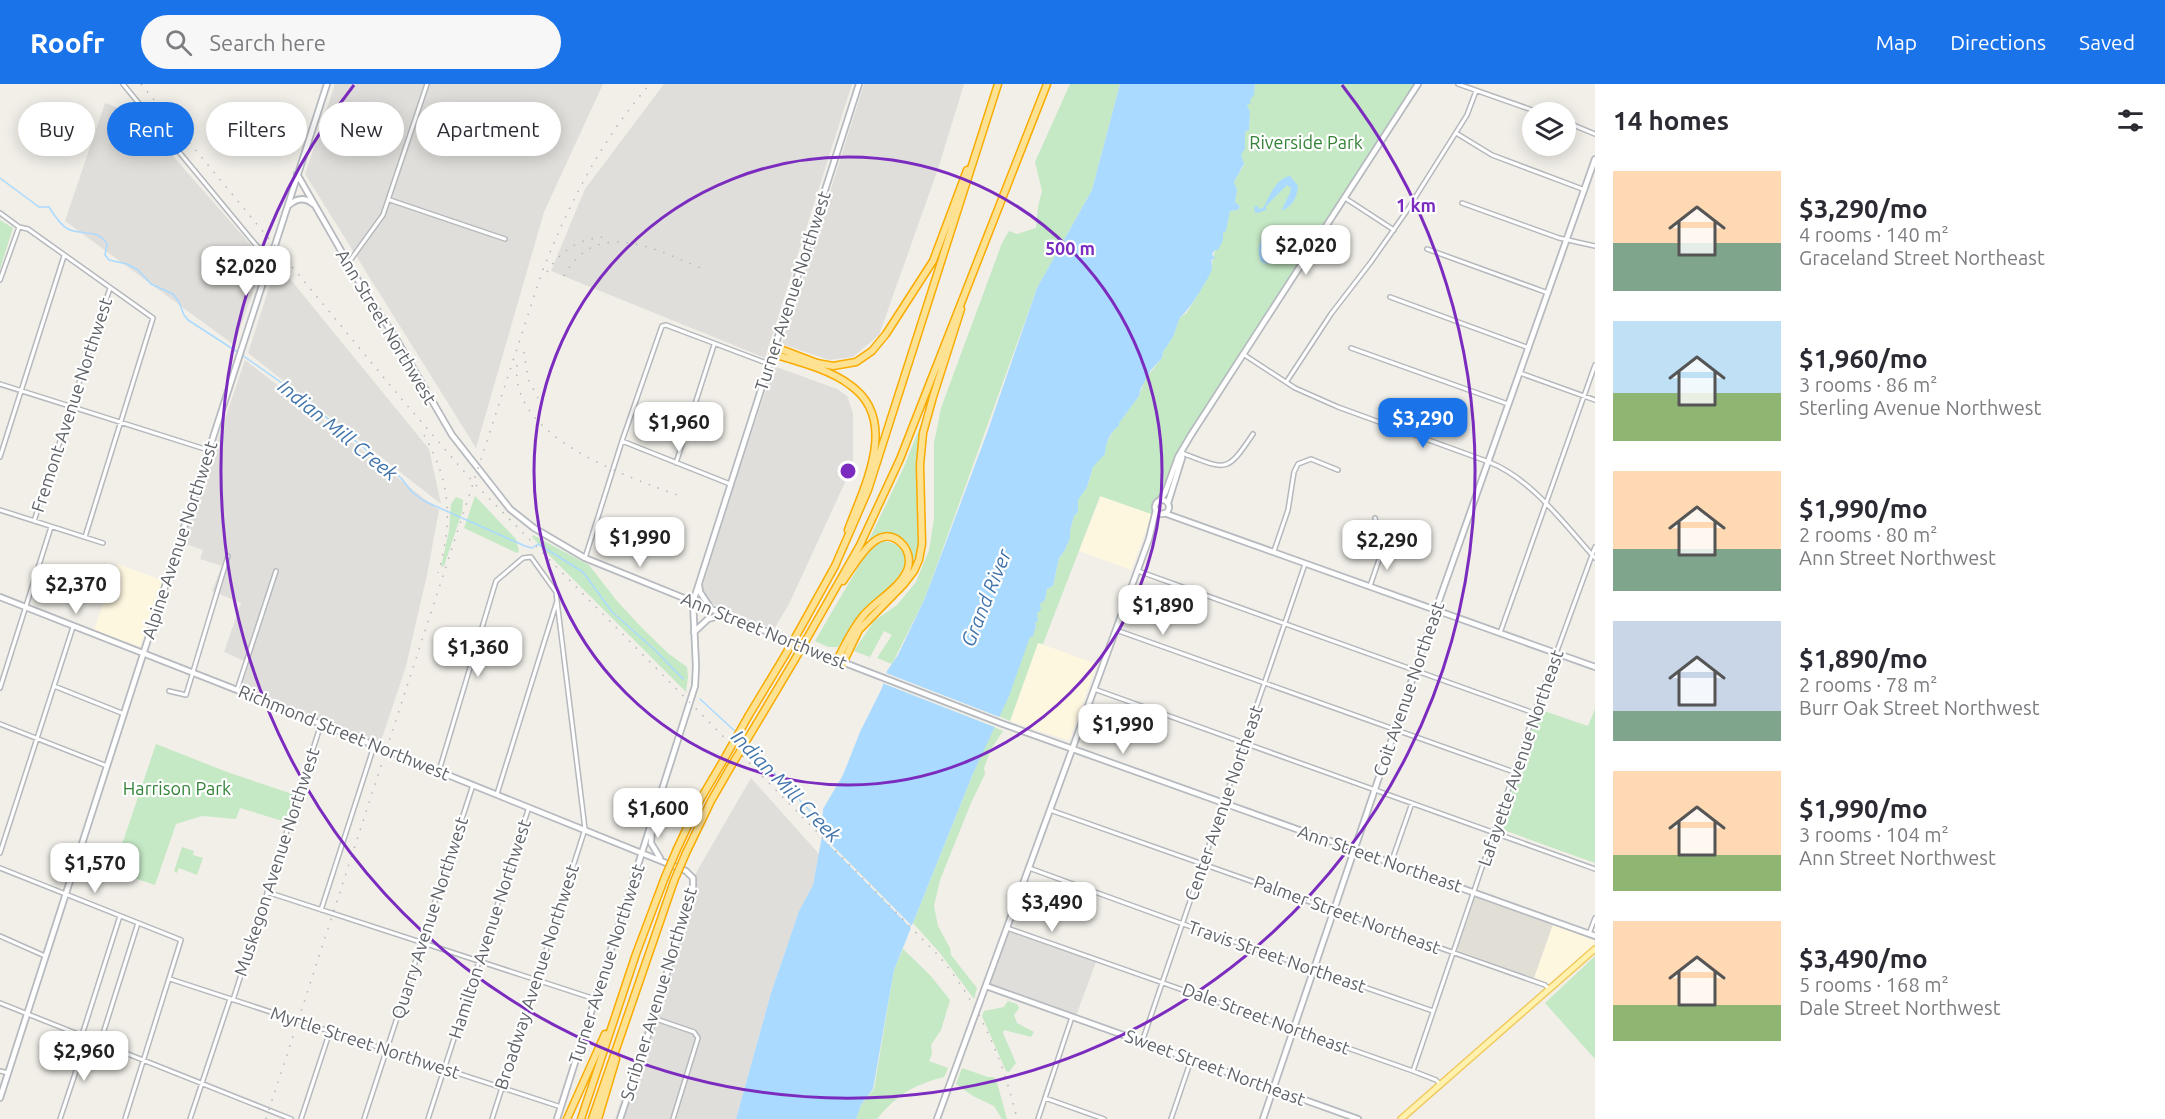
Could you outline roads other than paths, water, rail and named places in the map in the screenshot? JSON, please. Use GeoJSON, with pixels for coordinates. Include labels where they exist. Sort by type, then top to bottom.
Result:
{"type":"FeatureCollection","features":[{"type":"Feature","properties":{"kind":"highway"},"geometry":{"type":"LineString","coordinates":[[580,1119],[621,998],[676,849],[700,800],[835,566],[858,517],[876,470],[998,84]]}},
{"type":"Feature","properties":{"kind":"highway"},"geometry":{"type":"LineString","coordinates":[[592,1119],[674,881],[711,801],[794,661],[864,536],[900,459],[1047,84]]}},
{"type":"Feature","properties":{"kind":"highway"},"geometry":{"type":"LineString","coordinates":[[774,350],[833,366],[855,362],[865,357],[878,344],[933,261],[989,113]]}},
{"type":"Feature","properties":{"kind":"highway"},"geometry":{"type":"LineString","coordinates":[[840,661],[859,630],[904,584],[919,560],[922,544],[920,465],[923,432],[954,336],[969,279]]}},
{"type":"Feature","properties":{"kind":"highway"},"geometry":{"type":"LineString","coordinates":[[774,350],[850,384],[864,398],[873,413],[876,432],[874,452],[835,566]]}},
{"type":"Feature","properties":{"kind":"highway"},"geometry":{"type":"LineString","coordinates":[[825,606],[870,543],[887,538],[897,541],[904,547],[909,559],[907,570],[898,583],[864,615],[855,627],[840,661]]}},
{"type":"Feature","properties":{"kind":"highway"},"geometry":{"type":"LineString","coordinates":[[567,1119],[621,998]]}},
{"type":"Feature","properties":{"kind":"highway"},"geometry":{"type":"LineString","coordinates":[[598,1119],[614,1068],[619,1039]]}},
{"type":"Feature","properties":{"kind":"main road"},"geometry":{"type":"LineString","coordinates":[[1401,1119],[1595,949]]}},
{"type":"Feature","properties":{"kind":"street"},"geometry":{"type":"LineString","coordinates":[[123,84],[256,245],[271,259]]}},
{"type":"Feature","properties":{"kind":"street","name":"Alpine Avenue Northwest"},"geometry":{"type":"LineString","coordinates":[[0,1098],[327,84]]}},
{"type":"Feature","properties":{"kind":"street"},"geometry":{"type":"LineString","coordinates":[[348,263],[378,224],[390,200],[427,84]]}},
{"type":"Feature","properties":{"kind":"street","name":"Turner Avenue Northwest"},"geometry":{"type":"LineString","coordinates":[[557,1119],[694,687],[696,666],[693,602],[859,84]]}},
{"type":"Feature","properties":{"kind":"street"},"geometry":{"type":"LineString","coordinates":[[1152,531],[1163,513],[1167,511],[1169,487],[1178,457],[1191,435],[1417,84]]}},
{"type":"Feature","properties":{"kind":"street"},"geometry":{"type":"LineString","coordinates":[[1458,84],[1522,107]]}},
{"type":"Feature","properties":{"kind":"street"},"geometry":{"type":"LineString","coordinates":[[1287,381],[1331,314],[1394,230],[1456,133],[1476,91]]}},
{"type":"Feature","properties":{"kind":"street"},"geometry":{"type":"LineString","coordinates":[[1576,126],[1595,134]]}},
{"type":"Feature","properties":{"kind":"street"},"geometry":{"type":"LineString","coordinates":[[1456,133],[1492,155],[1585,190]]}},
{"type":"Feature","properties":{"kind":"street","name":"Coit Avenue Northeast"},"geometry":{"type":"LineString","coordinates":[[1263,1119],[1436,610],[1595,159]]}},
{"type":"Feature","properties":{"kind":"street","name":"Ann Street Northwest"},"geometry":{"type":"LineString","coordinates":[[297,174],[447,428],[505,502],[526,524],[585,558],[693,602],[1003,724],[1165,783]]}},
{"type":"Feature","properties":{"kind":"street"},"geometry":{"type":"LineString","coordinates":[[1344,197],[1394,230]]}},
{"type":"Feature","properties":{"kind":"street"},"geometry":{"type":"LineString","coordinates":[[287,207],[297,199],[309,201],[316,207]]}},
{"type":"Feature","properties":{"kind":"street"},"geometry":{"type":"LineString","coordinates":[[390,200],[506,239]]}},
{"type":"Feature","properties":{"kind":"street"},"geometry":{"type":"LineString","coordinates":[[1462,203],[1567,241],[1595,246]]}},
{"type":"Feature","properties":{"kind":"street"},"geometry":{"type":"LineString","coordinates":[[0,213],[19,226],[28,229],[153,318],[85,537]]}},
{"type":"Feature","properties":{"kind":"street"},"geometry":{"type":"LineString","coordinates":[[0,280],[19,226]]}},
{"type":"Feature","properties":{"kind":"street"},"geometry":{"type":"LineString","coordinates":[[1427,249],[1548,293]]}},
{"type":"Feature","properties":{"kind":"street"},"geometry":{"type":"LineString","coordinates":[[0,457],[64,256]]}},
{"type":"Feature","properties":{"kind":"street","name":"Fremont Avenue Northwest"},"geometry":{"type":"LineString","coordinates":[[34,521],[110,288]]}},
{"type":"Feature","properties":{"kind":"street"},"geometry":{"type":"LineString","coordinates":[[1390,297],[1529,348]]}},
{"type":"Feature","properties":{"kind":"street"},"geometry":{"type":"LineString","coordinates":[[585,558],[662,326],[769,364]]}},
{"type":"Feature","properties":{"kind":"street"},"geometry":{"type":"LineString","coordinates":[[676,464],[714,344]]}},
{"type":"Feature","properties":{"kind":"street"},"geometry":{"type":"LineString","coordinates":[[1352,348],[1508,404]]}},
{"type":"Feature","properties":{"kind":"street"},"geometry":{"type":"LineString","coordinates":[[1243,354],[1295,388],[1338,407],[1489,462],[1510,472],[1526,483],[1594,556]]}},
{"type":"Feature","properties":{"kind":"street"},"geometry":{"type":"LineString","coordinates":[[1500,633],[1595,366]]}},
{"type":"Feature","properties":{"kind":"street"},"geometry":{"type":"LineString","coordinates":[[1520,373],[1595,400]]}},
{"type":"Feature","properties":{"kind":"street"},"geometry":{"type":"LineString","coordinates":[[0,384],[208,450]]}},
{"type":"Feature","properties":{"kind":"street"},"geometry":{"type":"LineString","coordinates":[[1182,453],[1213,464],[1229,465],[1236,459],[1253,434]]}},
{"type":"Feature","properties":{"kind":"street"},"geometry":{"type":"LineString","coordinates":[[622,441],[730,484]]}},
{"type":"Feature","properties":{"kind":"street"},"geometry":{"type":"LineString","coordinates":[[1274,551],[1288,510],[1294,472],[1298,464],[1311,459],[1338,470]]}},
{"type":"Feature","properties":{"kind":"street"},"geometry":{"type":"LineString","coordinates":[[938,1119],[1152,531],[1156,504],[1169,487]]}},
{"type":"Feature","properties":{"kind":"street"},"geometry":{"type":"LineString","coordinates":[[1160,500],[1185,519]]}},
{"type":"Feature","properties":{"kind":"street"},"geometry":{"type":"LineString","coordinates":[[0,510],[103,543]]}},
{"type":"Feature","properties":{"kind":"street"},"geometry":{"type":"LineString","coordinates":[[1156,510],[1595,667]]}},
{"type":"Feature","properties":{"kind":"street"},"geometry":{"type":"LineString","coordinates":[[1370,586],[1383,548],[1375,518]]}},
{"type":"Feature","properties":{"kind":"street","name":"Fremont Avenue Northwest"},"geometry":{"type":"LineString","coordinates":[[0,688],[51,527]]}},
{"type":"Feature","properties":{"kind":"street"},"geometry":{"type":"LineString","coordinates":[[1383,548],[1404,533]]}},
{"type":"Feature","properties":{"kind":"street","name":"Lafayette Avenue Northeast"},"geometry":{"type":"LineString","coordinates":[[1413,1071],[1534,713],[1594,556],[1595,547]]}},
{"type":"Feature","properties":{"kind":"street"},"geometry":{"type":"LineString","coordinates":[[169,691],[186,695],[228,556]]}},
{"type":"Feature","properties":{"kind":"street","name":"Broadway Avenue Northwest"},"geometry":{"type":"LineString","coordinates":[[439,771],[495,585],[501,575],[523,558],[531,557],[556,592],[585,829],[492,1119]]}},
{"type":"Feature","properties":{"kind":"street","name":"Center Avenue Northeast"},"geometry":{"type":"LineString","coordinates":[[1142,1042],[1305,563]]}},
{"type":"Feature","properties":{"kind":"street"},"geometry":{"type":"LineString","coordinates":[[237,690],[276,571]]}},
{"type":"Feature","properties":{"kind":"street"},"geometry":{"type":"LineString","coordinates":[[1137,571],[1534,713]]}},
{"type":"Feature","properties":{"kind":"street"},"geometry":{"type":"LineString","coordinates":[[699,584],[700,592],[711,609]]}},
{"type":"Feature","properties":{"kind":"street","name":"Richmond Street Northwest"},"geometry":{"type":"LineString","coordinates":[[0,597],[686,871]]}},
{"type":"Feature","properties":{"kind":"street"},"geometry":{"type":"LineString","coordinates":[[496,794],[551,614],[557,601]]}},
{"type":"Feature","properties":{"kind":"street"},"geometry":{"type":"LineString","coordinates":[[694,632],[708,619],[723,614]]}},
{"type":"Feature","properties":{"kind":"street"},"geometry":{"type":"LineString","coordinates":[[0,854],[73,626]]}},
{"type":"Feature","properties":{"kind":"street"},"geometry":{"type":"LineString","coordinates":[[1116,630],[1514,772]]}},
{"type":"Feature","properties":{"kind":"street"},"geometry":{"type":"LineString","coordinates":[[54,686],[124,714]]}},
{"type":"Feature","properties":{"kind":"street"},"geometry":{"type":"LineString","coordinates":[[1094,689],[1595,869]]}},
{"type":"Feature","properties":{"kind":"street"},"geometry":{"type":"LineString","coordinates":[[0,724],[107,766]]}},
{"type":"Feature","properties":{"kind":"street","name":"Muskegon Avenue Northwest"},"geometry":{"type":"LineString","coordinates":[[190,1119],[321,724]]}},
{"type":"Feature","properties":{"kind":"street"},"geometry":{"type":"LineString","coordinates":[[321,910],[374,746]]}},
{"type":"Feature","properties":{"kind":"street","name":"Ann Street Northeast"},"geometry":{"type":"LineString","coordinates":[[1165,783],[1592,935]]}},
{"type":"Feature","properties":{"kind":"street","name":"Quarry Avenue Northwest"},"geometry":{"type":"LineString","coordinates":[[364,1119],[473,784]]}},
{"type":"Feature","properties":{"kind":"street"},"geometry":{"type":"LineString","coordinates":[[1391,863],[1412,803]]}},
{"type":"Feature","properties":{"kind":"street","name":"Hamilton Avenue Northwest"},"geometry":{"type":"LineString","coordinates":[[428,1119],[529,807]]}},
{"type":"Feature","properties":{"kind":"street"},"geometry":{"type":"LineString","coordinates":[[655,809],[651,843],[662,860]]}},
{"type":"Feature","properties":{"kind":"street","name":"Palmer Street Northeast"},"geometry":{"type":"LineString","coordinates":[[1050,810],[1545,985],[1549,989]]}},
{"type":"Feature","properties":{"kind":"street"},"geometry":{"type":"LineString","coordinates":[[0,868],[181,940],[125,1119]]}},
{"type":"Feature","properties":{"kind":"street","name":"Travis Street Northeast"},"geometry":{"type":"LineString","coordinates":[[1029,868],[1433,1011]]}},
{"type":"Feature","properties":{"kind":"street","name":"Scribner Avenue Northwest"},"geometry":{"type":"LineString","coordinates":[[620,1119],[693,886],[693,878],[686,871]]}},
{"type":"Feature","properties":{"kind":"street"},"geometry":{"type":"LineString","coordinates":[[267,892],[596,999]]}},
{"type":"Feature","properties":{"kind":"street"},"geometry":{"type":"LineString","coordinates":[[82,1035],[120,915]]}},
{"type":"Feature","properties":{"kind":"street"},"geometry":{"type":"LineString","coordinates":[[1592,935],[1595,918]]}},
{"type":"Feature","properties":{"kind":"street"},"geometry":{"type":"LineString","coordinates":[[100,1043],[138,923]]}},
{"type":"Feature","properties":{"kind":"street","name":"Dale Street Northeast"},"geometry":{"type":"LineString","coordinates":[[1007,928],[1413,1071],[1436,1080],[1440,1085]]}},
{"type":"Feature","properties":{"kind":"street"},"geometry":{"type":"LineString","coordinates":[[0,936],[45,956]]}},
{"type":"Feature","properties":{"kind":"street","name":"Myrtle Street Northwest"},"geometry":{"type":"LineString","coordinates":[[170,979],[561,1107]]}},
{"type":"Feature","properties":{"kind":"street","name":"Sweet Street Northeast"},"geometry":{"type":"LineString","coordinates":[[986,986],[1358,1119]]}},
{"type":"Feature","properties":{"kind":"street"},"geometry":{"type":"LineString","coordinates":[[0,1003],[291,1119]]}},
{"type":"Feature","properties":{"kind":"street"},"geometry":{"type":"LineString","coordinates":[[1038,1119],[1071,1017]]}},
{"type":"Feature","properties":{"kind":"street"},"geometry":{"type":"LineString","coordinates":[[653,1018],[697,1034],[697,1044],[673,1119]]}},
{"type":"Feature","properties":{"kind":"street"},"geometry":{"type":"LineString","coordinates":[[301,1119],[330,1031]]}},
{"type":"Feature","properties":{"kind":"street"},"geometry":{"type":"LineString","coordinates":[[60,1119],[88,1038]]}},
{"type":"Feature","properties":{"kind":"street"},"geometry":{"type":"LineString","coordinates":[[1171,1119],[1191,1060]]}},
{"type":"Feature","properties":{"kind":"street"},"geometry":{"type":"LineString","coordinates":[[0,1071],[8,1073]]}},
{"type":"Feature","properties":{"kind":"street"},"geometry":{"type":"LineString","coordinates":[[1045,1098],[1104,1119]]}},
{"type":"Feature","properties":{"kind":"water","name":"Grand River"},"geometry":{"type":"Polygon","coordinates":[[[1120,84],[1255,84],[1251,103],[1247,105],[1250,112],[1249,130],[1245,132],[1245,149],[1241,154],[1244,164],[1234,182],[1237,190],[1235,202],[1240,206],[1238,210],[1230,211],[1223,240],[1218,250],[1212,254],[1215,259],[1212,259],[1212,269],[1207,279],[1193,302],[1180,317],[1173,337],[1163,352],[1162,358],[1151,370],[1139,396],[1111,434],[1105,454],[1093,467],[1087,487],[1078,500],[1078,512],[1074,516],[1070,538],[1059,558],[1053,586],[1047,589],[1045,600],[1040,604],[1041,610],[1037,613],[1038,621],[1035,623],[1033,636],[1030,637],[1009,696],[972,776],[894,970],[873,1089],[861,1105],[856,1119],[736,1119],[771,993],[799,911],[813,885],[822,836],[823,809],[843,775],[860,732],[882,688],[887,671],[898,655],[925,598],[987,433],[1037,288],[1092,190],[1120,84]]]}},
{"type":"Feature","properties":{"kind":"water"},"geometry":{"type":"Polygon","coordinates":[[[1290,176],[1298,186],[1291,204],[1281,211],[1290,193],[1291,188],[1287,185],[1266,206],[1266,210],[1257,213],[1254,211],[1255,206],[1258,206],[1258,209],[1263,208],[1277,184],[1290,176]]]}},
{"type":"Feature","properties":{"kind":"water"},"geometry":{"type":"Polygon","coordinates":[[[1279,225],[1297,229],[1292,242],[1285,254],[1275,263],[1261,262],[1259,245],[1261,240],[1268,231],[1279,225]]]}},
{"type":"Feature","properties":{"kind":"waterway","name":"Indian Mill Creek"},"geometry":{"type":"LineString","coordinates":[[0,178],[39,207],[49,207],[68,229],[99,236],[107,244],[105,255],[109,260],[127,264],[138,270],[151,284],[173,294],[188,320],[239,353]]}},
{"type":"Feature","properties":{"kind":"waterway","name":"Indian Mill Creek"},"geometry":{"type":"LineString","coordinates":[[242,355],[299,395],[401,478],[412,492],[424,501],[525,546],[532,548],[538,544],[583,572],[612,612],[655,650],[683,679]]}},
{"type":"Feature","properties":{"kind":"waterway","name":"Indian Mill Creek"},"geometry":{"type":"LineString","coordinates":[[700,699],[737,733]]}},
{"type":"Feature","properties":{"kind":"waterway","name":"Indian Mill Creek"},"geometry":{"type":"LineString","coordinates":[[748,745],[823,825]]}},
{"type":"Feature","properties":{"kind":"railway"},"geometry":{"type":"LineString","coordinates":[[141,84],[399,396],[474,483],[938,955],[977,1011],[1004,1074],[1017,1119]]}},
{"type":"Feature","properties":{"kind":"railway"},"geometry":{"type":"LineString","coordinates":[[266,1119],[541,275],[587,174],[632,105],[650,84]]}},
{"type":"Feature","properties":{"kind":"railway"},"geometry":{"type":"LineString","coordinates":[[547,272],[559,257],[573,246],[590,239],[609,237]]}},
{"type":"Feature","properties":{"kind":"railway"},"geometry":{"type":"LineString","coordinates":[[564,276],[577,258],[593,247],[610,242],[647,247],[703,269]]}},
{"type":"Feature","properties":{"kind":"railway"},"geometry":{"type":"LineString","coordinates":[[524,352],[528,379],[538,398]]}},
{"type":"Feature","properties":{"kind":"railway"},"geometry":{"type":"LineString","coordinates":[[517,365],[519,390],[531,413],[550,432],[574,450],[601,464],[677,495]]}},
{"type":"Feature","properties":{"kind":"railway"},"geometry":{"type":"LineString","coordinates":[[424,435],[440,469],[447,502],[446,537],[438,573]]}},
{"type":"Feature","properties":{"kind":"park label","name":"Riverside Park"},"geometry":{"type":"Point","coordinates":[1306,143]}},
{"type":"Feature","properties":{"kind":"park label","name":"Harrison Park"},"geometry":{"type":"Point","coordinates":[177,789]}}]}
